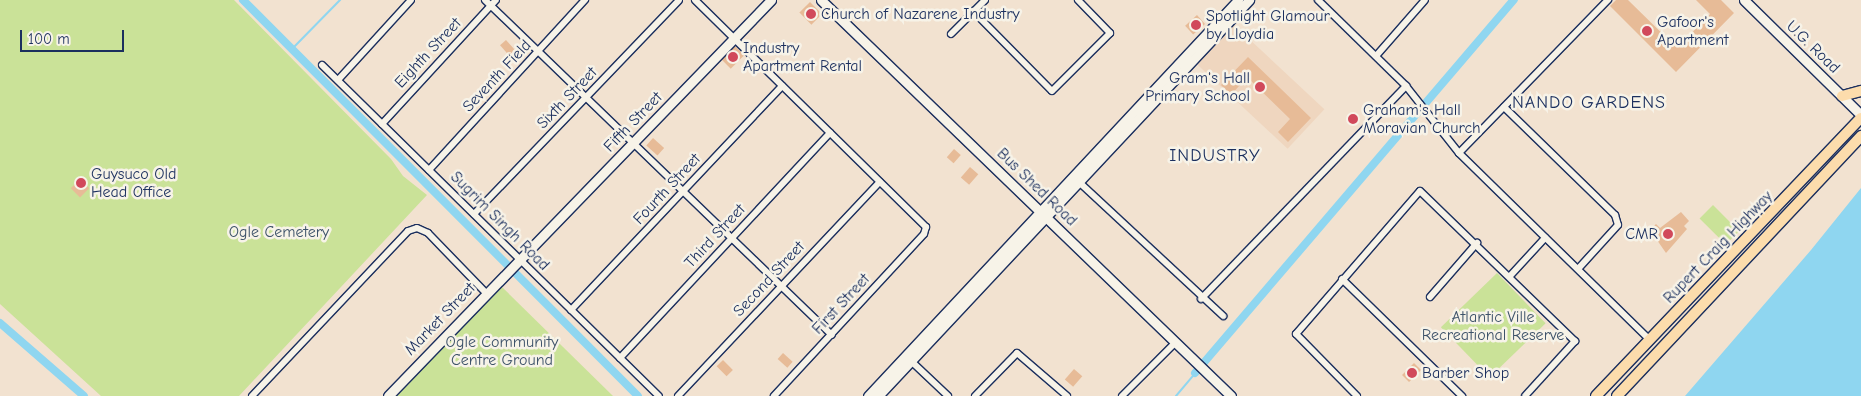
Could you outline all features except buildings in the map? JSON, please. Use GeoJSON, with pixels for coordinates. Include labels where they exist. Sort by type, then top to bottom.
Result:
{"type":"FeatureCollection","features":[{"type":"Feature","properties":{"kind":"main road"},"geometry":{"type":"LineString","coordinates":[[1842,96],[1861,91]]}},
{"type":"Feature","properties":{"kind":"main road","name":"Rupert Craig Highway"},"geometry":{"type":"LineString","coordinates":[[1596,396],[1861,116]]}},
{"type":"Feature","properties":{"kind":"main road","name":"Rupert Craig Highway"},"geometry":{"type":"LineString","coordinates":[[1617,396],[1861,136]]}},
{"type":"Feature","properties":{"kind":"street"},"geometry":{"type":"LineString","coordinates":[[338,80],[411,0]]}},
{"type":"Feature","properties":{"kind":"street"},"geometry":{"type":"LineString","coordinates":[[485,0],[493,3],[538,52],[832,335]]}},
{"type":"Feature","properties":{"kind":"street","name":"Seventh Field"},"geometry":{"type":"LineString","coordinates":[[429,170],[585,0]]}},
{"type":"Feature","properties":{"kind":"street","name":"Sixth Street"},"geometry":{"type":"LineString","coordinates":[[474,214],[679,0]]}},
{"type":"Feature","properties":{"kind":"street"},"geometry":{"type":"LineString","coordinates":[[695,0],[880,182]]}},
{"type":"Feature","properties":{"kind":"street","name":"Fifth Street"},"geometry":{"type":"LineString","coordinates":[[518,262],[771,0]]}},
{"type":"Feature","properties":{"kind":"street","name":"Bus Shed Road"},"geometry":{"type":"LineString","coordinates":[[821,0],[1231,396]]}},
{"type":"Feature","properties":{"kind":"street"},"geometry":{"type":"LineString","coordinates":[[951,34],[985,0]]}},
{"type":"Feature","properties":{"kind":"street"},"geometry":{"type":"LineString","coordinates":[[973,11],[1052,91],[1110,33],[1078,0]]}},
{"type":"Feature","properties":{"kind":"street"},"geometry":{"type":"LineString","coordinates":[[878,396],[1238,0]]}},
{"type":"Feature","properties":{"kind":"street"},"geometry":{"type":"LineString","coordinates":[[868,396],[1043,213],[1078,182],[1249,0]]}},
{"type":"Feature","properties":{"kind":"street"},"geometry":{"type":"LineString","coordinates":[[1318,0],[1406,86],[1427,115],[1459,153],[1650,340]]}},
{"type":"Feature","properties":{"kind":"street"},"geometry":{"type":"LineString","coordinates":[[1376,56],[1425,0]]}},
{"type":"Feature","properties":{"kind":"street"},"geometry":{"type":"LineString","coordinates":[[1459,153],[1608,0]]}},
{"type":"Feature","properties":{"kind":"street","name":"U.G. Road"},"geometry":{"type":"LineString","coordinates":[[1744,0],[1861,116]]}},
{"type":"Feature","properties":{"kind":"street","name":"Eighth Street"},"geometry":{"type":"LineString","coordinates":[[382,124],[493,3]]}},
{"type":"Feature","properties":{"kind":"street","name":"Sugrim Singh Road"},"geometry":{"type":"LineString","coordinates":[[322,65],[474,214],[518,262],[571,310],[659,396]]}},
{"type":"Feature","properties":{"kind":"street","name":"Fourth Street"},"geometry":{"type":"LineString","coordinates":[[571,310],[782,86]]}},
{"type":"Feature","properties":{"kind":"street"},"geometry":{"type":"LineString","coordinates":[[1201,299],[1406,86]]}},
{"type":"Feature","properties":{"kind":"street"},"geometry":{"type":"LineString","coordinates":[[1504,107],[1615,215],[1618,225],[1578,270]]}},
{"type":"Feature","properties":{"kind":"street","name":"Third Street"},"geometry":{"type":"LineString","coordinates":[[620,358],[830,132]]}},
{"type":"Feature","properties":{"kind":"street","name":"First Street"},"geometry":{"type":"LineString","coordinates":[[774,396],[832,335],[926,230],[880,182]]}},
{"type":"Feature","properties":{"kind":"street","name":"Second Street"},"geometry":{"type":"LineString","coordinates":[[678,396],[880,182]]}},
{"type":"Feature","properties":{"kind":"street"},"geometry":{"type":"LineString","coordinates":[[1078,182],[1201,299],[1223,316]]}},
{"type":"Feature","properties":{"kind":"street"},"geometry":{"type":"LineString","coordinates":[[1357,396],[1297,339],[1342,279],[1420,191],[1477,244],[1575,341],[1525,396]]}},
{"type":"Feature","properties":{"kind":"street"},"geometry":{"type":"LineString","coordinates":[[252,396],[408,231],[417,228],[428,233],[486,293]]}},
{"type":"Feature","properties":{"kind":"street"},"geometry":{"type":"LineString","coordinates":[[1510,276],[1545,238]]}},
{"type":"Feature","properties":{"kind":"street"},"geometry":{"type":"LineString","coordinates":[[1430,297],[1477,244]]}},
{"type":"Feature","properties":{"kind":"street","name":"Market Street"},"geometry":{"type":"LineString","coordinates":[[388,396],[518,262]]}},
{"type":"Feature","properties":{"kind":"street"},"geometry":{"type":"LineString","coordinates":[[1342,279],[1462,396]]}},
{"type":"Feature","properties":{"kind":"street"},"geometry":{"type":"LineString","coordinates":[[1122,396],[1175,343]]}},
{"type":"Feature","properties":{"kind":"street"},"geometry":{"type":"LineString","coordinates":[[975,396],[1017,353],[1067,396]]}},
{"type":"Feature","properties":{"kind":"street"},"geometry":{"type":"LineString","coordinates":[[911,361],[948,396]]}},
{"type":"Feature","properties":{"kind":"shaded area","name":"Gram's Hall Primary School"},"geometry":{"type":"Polygon","coordinates":[[[1233,24],[1324,109],[1288,149],[1196,63],[1233,24]]]}},
{"type":"Feature","properties":{"kind":"green space","name":"Ogle Cemetery"},"geometry":{"type":"Polygon","coordinates":[[[0,0],[234,0],[391,159],[403,176],[427,195],[239,396],[101,396],[0,304],[0,0]]]}},
{"type":"Feature","properties":{"kind":"green space"},"geometry":{"type":"Polygon","coordinates":[[[1713,205],[1739,231],[1726,245],[1700,218],[1713,205]]]}},
{"type":"Feature","properties":{"kind":"green space","name":"Atlantic Ville Recreational Reserve"},"geometry":{"type":"Polygon","coordinates":[[[1497,273],[1546,323],[1490,378],[1441,327],[1497,273]]]}},
{"type":"Feature","properties":{"kind":"green space","name":"Ogle Community Centre Ground"},"geometry":{"type":"Polygon","coordinates":[[[501,286],[613,396],[397,396],[501,286]]]}},
{"type":"Feature","properties":{"kind":"water"},"geometry":{"type":"Polygon","coordinates":[[[1861,188],[1861,396],[1685,396],[1811,250],[1861,188]]]}},
{"type":"Feature","properties":{"kind":"waterway"},"geometry":{"type":"LineString","coordinates":[[243,0],[638,396]]}},
{"type":"Feature","properties":{"kind":"waterway"},"geometry":{"type":"LineString","coordinates":[[292,49],[340,0]]}},
{"type":"Feature","properties":{"kind":"waterway"},"geometry":{"type":"LineString","coordinates":[[1195,373],[1514,0]]}},
{"type":"Feature","properties":{"kind":"waterway"},"geometry":{"type":"LineString","coordinates":[[0,323],[84,396]]}},
{"type":"Feature","properties":{"kind":"waterway"},"geometry":{"type":"LineString","coordinates":[[1176,396],[1195,373]]}},
{"type":"Feature","properties":{"kind":"place","name":"Church of Nazarene Industry"},"geometry":{"type":"Point","coordinates":[811,14]}},
{"type":"Feature","properties":{"kind":"place","name":"Spotlight Glamour by Lloydia"},"geometry":{"type":"Point","coordinates":[1196,25]}},
{"type":"Feature","properties":{"kind":"place","name":"Gafoor's Apartment"},"geometry":{"type":"Point","coordinates":[1647,31]}},
{"type":"Feature","properties":{"kind":"place","name":"Industry Apartment Rental"},"geometry":{"type":"Point","coordinates":[733,57]}},
{"type":"Feature","properties":{"kind":"place","name":"Gram's Hall Primary School"},"geometry":{"type":"Point","coordinates":[1260,87]}},
{"type":"Feature","properties":{"kind":"place","name":"Graham's Hall Moravian Church"},"geometry":{"type":"Point","coordinates":[1353,119]}},
{"type":"Feature","properties":{"kind":"place","name":"Guysuco Old Head Office"},"geometry":{"type":"Point","coordinates":[81,183]}},
{"type":"Feature","properties":{"kind":"place","name":"CMR"},"geometry":{"type":"Point","coordinates":[1668,234]}},
{"type":"Feature","properties":{"kind":"place","name":"Barber Shop"},"geometry":{"type":"Point","coordinates":[1412,373]}},
{"type":"Feature","properties":{"kind":"district","name":"NANDO GARDENS"},"geometry":{"type":"Point","coordinates":[1589,103]}},
{"type":"Feature","properties":{"kind":"district","name":"INDUSTRY"},"geometry":{"type":"Point","coordinates":[1215,156]}}]}
